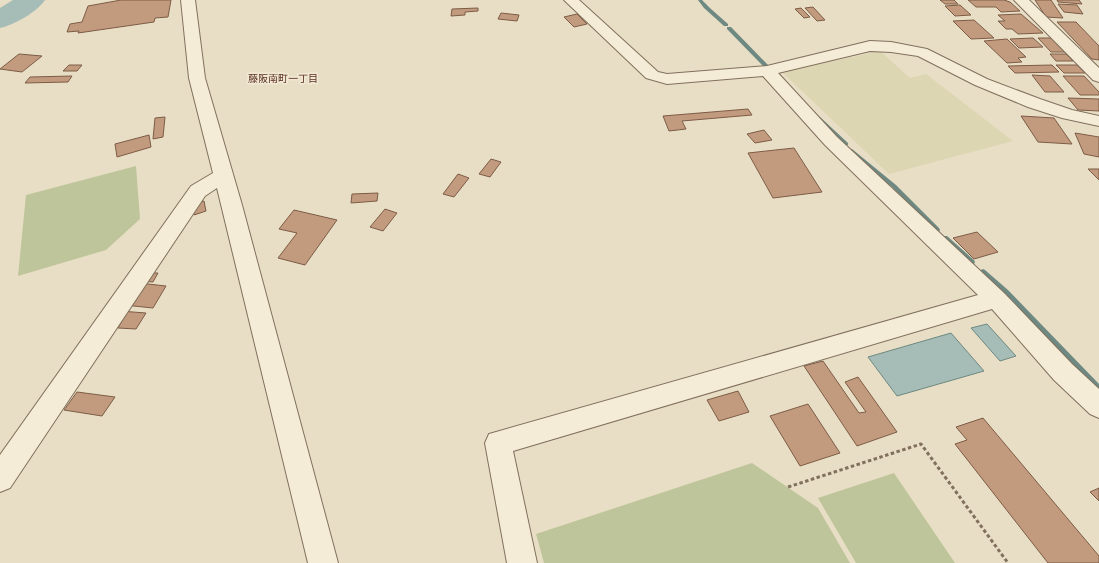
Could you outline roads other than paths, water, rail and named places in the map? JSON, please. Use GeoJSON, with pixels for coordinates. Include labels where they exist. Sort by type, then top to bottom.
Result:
{"type":"FeatureCollection","features":[{"type":"Feature","properties":{"kind":"street"},"geometry":{"type":"LineString","coordinates":[[188,0],[198,78],[209,125],[322,563]]}},
{"type":"Feature","properties":{"kind":"street"},"geometry":{"type":"LineString","coordinates":[[571,0],[652,75],[666,79],[767,71],[870,46],[891,47],[922,52],[981,82],[1007,93],[1068,114],[1099,121]]}},
{"type":"Feature","properties":{"kind":"street"},"geometry":{"type":"LineString","coordinates":[[1021,0],[1099,77]]}},
{"type":"Feature","properties":{"kind":"street"},"geometry":{"type":"LineString","coordinates":[[767,71],[831,141],[996,299],[1063,372],[1099,406]]}},
{"type":"Feature","properties":{"kind":"street"},"geometry":{"type":"LineString","coordinates":[[0,478],[198,191],[223,176]]}},
{"type":"Feature","properties":{"kind":"street"},"geometry":{"type":"LineString","coordinates":[[522,563],[498,443],[996,299]]}},
{"type":"Feature","properties":{"kind":"water"},"geometry":{"type":"Polygon","coordinates":[[[987,324],[1016,356],[1000,361],[971,328],[987,324]]]}},
{"type":"Feature","properties":{"kind":"water"},"geometry":{"type":"Polygon","coordinates":[[[951,333],[984,371],[897,396],[868,357],[951,333]]]}},
{"type":"Feature","properties":{"kind":"waterway"},"geometry":{"type":"LineString","coordinates":[[0,20],[32,0]]}},
{"type":"Feature","properties":{"kind":"waterway"},"geometry":{"type":"LineString","coordinates":[[700,0],[726,25]]}},
{"type":"Feature","properties":{"kind":"waterway"},"geometry":{"type":"LineString","coordinates":[[729,28],[766,66]]}},
{"type":"Feature","properties":{"kind":"waterway"},"geometry":{"type":"LineString","coordinates":[[818,118],[846,144]]}},
{"type":"Feature","properties":{"kind":"waterway"},"geometry":{"type":"LineString","coordinates":[[852,151],[894,186],[937,230]]}},
{"type":"Feature","properties":{"kind":"waterway"},"geometry":{"type":"LineString","coordinates":[[945,238],[972,262]]}},
{"type":"Feature","properties":{"kind":"waterway"},"geometry":{"type":"LineString","coordinates":[[983,272],[1005,292],[1099,389]]}},
{"type":"Feature","properties":{"kind":"district","name":"藤阪南町一丁目"},"geometry":{"type":"Point","coordinates":[283,78]}}]}
